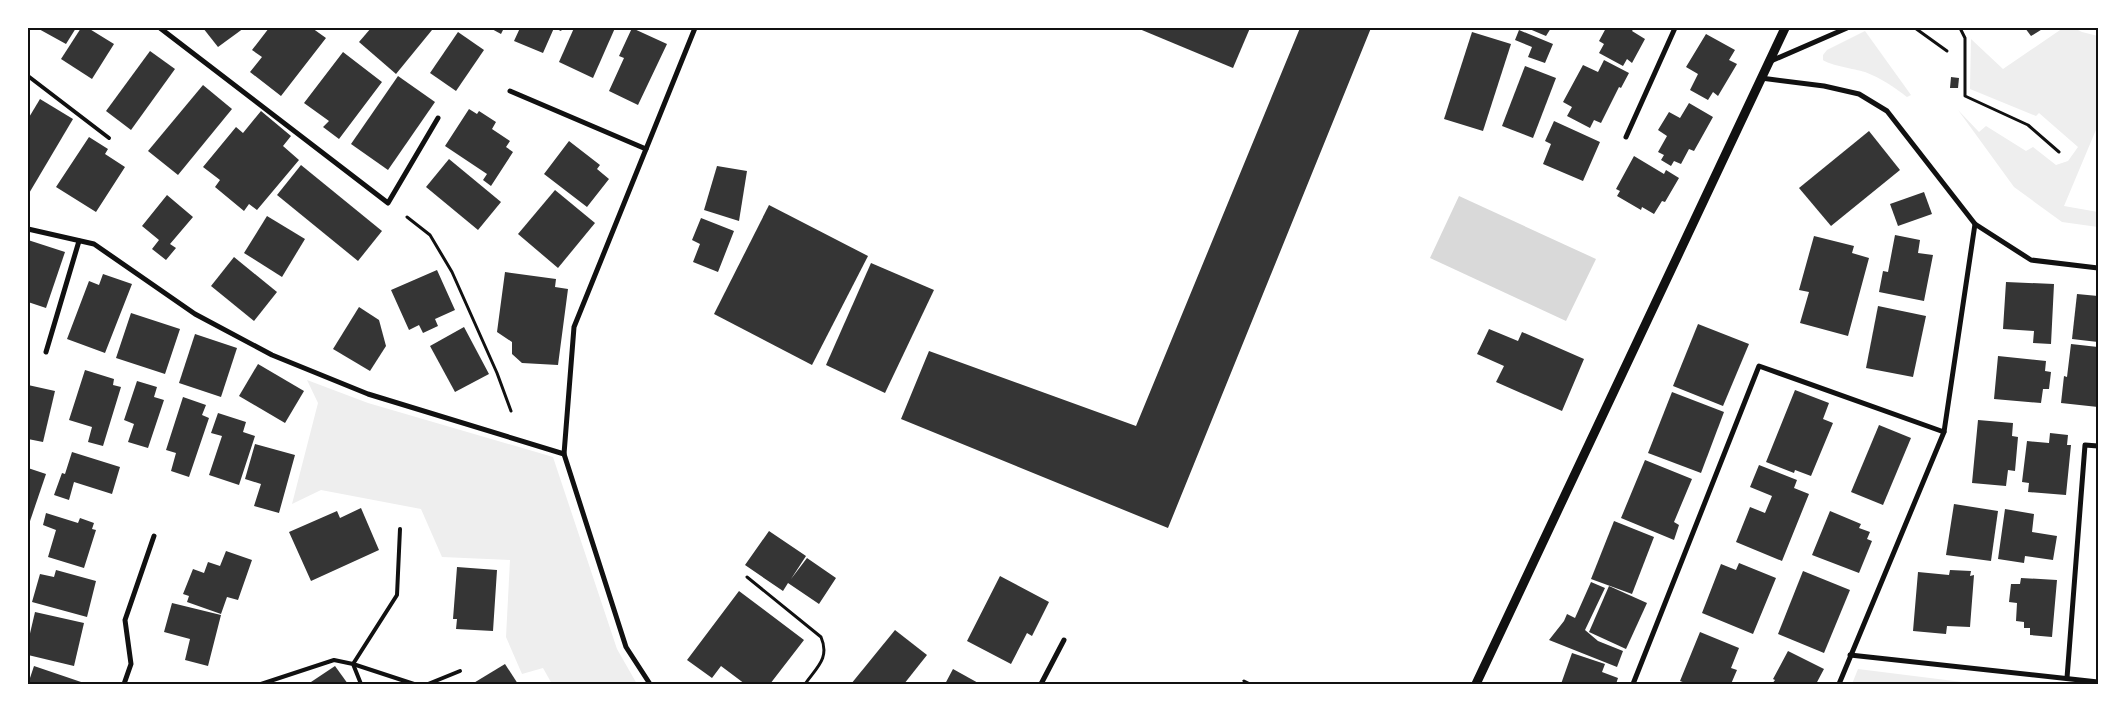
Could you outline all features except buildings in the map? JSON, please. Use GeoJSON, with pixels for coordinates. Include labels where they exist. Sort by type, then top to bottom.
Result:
{"type":"FeatureCollection","features":[{"type":"Feature","properties":{"kind":"street"},"geometry":{"type":"LineString","coordinates":[[160,28],[388,203],[438,118]]}},
{"type":"Feature","properties":{"kind":"street"},"geometry":{"type":"LineString","coordinates":[[650,684],[626,647],[564,454],[574,327],[695,28]]}},
{"type":"Feature","properties":{"kind":"street"},"geometry":{"type":"LineString","coordinates":[[1626,136],[1675,28]]}},
{"type":"Feature","properties":{"kind":"street"},"geometry":{"type":"LineString","coordinates":[[1476,684],[1761,78],[1782,28]]}},
{"type":"Feature","properties":{"kind":"street"},"geometry":{"type":"LineString","coordinates":[[1768,62],[1847,28]]}},
{"type":"Feature","properties":{"kind":"street"},"geometry":{"type":"LineString","coordinates":[[1761,78],[1824,86],[1859,94],[1888,111],[1975,224],[2031,260],[2098,268]]}},
{"type":"Feature","properties":{"kind":"street"},"geometry":{"type":"LineString","coordinates":[[510,91],[646,149]]}},
{"type":"Feature","properties":{"kind":"street"},"geometry":{"type":"LineString","coordinates":[[1839,684],[1944,432],[1975,224]]}},
{"type":"Feature","properties":{"kind":"street"},"geometry":{"type":"LineString","coordinates":[[28,229],[94,244],[195,314],[272,355],[368,394],[564,454]]}},
{"type":"Feature","properties":{"kind":"street"},"geometry":{"type":"LineString","coordinates":[[46,352],[80,241]]}},
{"type":"Feature","properties":{"kind":"street"},"geometry":{"type":"LineString","coordinates":[[1633,684],[1759,366],[1944,432]]}},
{"type":"Feature","properties":{"kind":"street"},"geometry":{"type":"LineString","coordinates":[[2067,678],[2085,445],[2098,446]]}},
{"type":"Feature","properties":{"kind":"street"},"geometry":{"type":"LineString","coordinates":[[124,684],[131,664],[125,620],[154,536]]}},
{"type":"Feature","properties":{"kind":"street"},"geometry":{"type":"LineString","coordinates":[[1042,684],[1064,640]]}},
{"type":"Feature","properties":{"kind":"street"},"geometry":{"type":"LineString","coordinates":[[1850,655],[2098,682]]}},
{"type":"Feature","properties":{"kind":"lane"},"geometry":{"type":"LineString","coordinates":[[28,76],[109,138]]}},
{"type":"Feature","properties":{"kind":"lane"},"geometry":{"type":"LineString","coordinates":[[354,664],[397,595],[400,529]]}},
{"type":"Feature","properties":{"kind":"lane"},"geometry":{"type":"LineString","coordinates":[[261,684],[334,660],[354,664],[414,684]]}},
{"type":"Feature","properties":{"kind":"lane"},"geometry":{"type":"LineString","coordinates":[[354,664],[361,684]]}},
{"type":"Feature","properties":{"kind":"lane"},"geometry":{"type":"LineString","coordinates":[[428,684],[460,671]]}},
{"type":"Feature","properties":{"kind":"path"},"geometry":{"type":"LineString","coordinates":[[1915,28],[1947,52]]}},
{"type":"Feature","properties":{"kind":"path"},"geometry":{"type":"LineString","coordinates":[[1960,28],[1965,38],[1965,96],[2028,125],[2059,152]]}},
{"type":"Feature","properties":{"kind":"path"},"geometry":{"type":"LineString","coordinates":[[388,203],[430,235],[452,272],[497,373],[522,441]]}},
{"type":"Feature","properties":{"kind":"path"},"geometry":{"type":"LineString","coordinates":[[748,578],[821,637],[825,646],[824,658],[805,684]]}},
{"type":"Feature","properties":{"kind":"path"},"geometry":{"type":"LineString","coordinates":[[1244,682],[1250,684]]}},
{"type":"Feature","properties":{"kind":"shaded area"},"geometry":{"type":"Polygon","coordinates":[[[2063,28],[2074,28],[2098,36],[2098,125],[2064,206],[2098,212],[2098,227],[2062,222],[2014,187],[1958,110],[1979,132],[1986,126],[2026,151],[2033,147],[2056,165],[2068,161],[2078,147],[2039,113],[2036,116],[1970,89],[1971,39],[2003,69],[2063,28]]]}},
{"type":"Feature","properties":{"kind":"shaded area"},"geometry":{"type":"Polygon","coordinates":[[[1865,31],[1911,95],[1907,97],[1887,83],[1865,72],[1823,60],[1823,55],[1827,50],[1865,31]]]}},
{"type":"Feature","properties":{"kind":"shaded area"},"geometry":{"type":"Polygon","coordinates":[[[1459,196],[1596,259],[1566,321],[1430,258],[1459,196]]]}},
{"type":"Feature","properties":{"kind":"shaded area"},"geometry":{"type":"Polygon","coordinates":[[[307,380],[368,403],[553,457],[617,649],[637,684],[552,684],[543,668],[522,674],[506,637],[510,560],[442,557],[421,509],[321,490],[292,504],[318,403],[307,380]]]}},
{"type":"Feature","properties":{"kind":"shaded area"},"geometry":{"type":"Polygon","coordinates":[[[1858,669],[1978,684],[1852,684],[1858,669]]]}}]}
